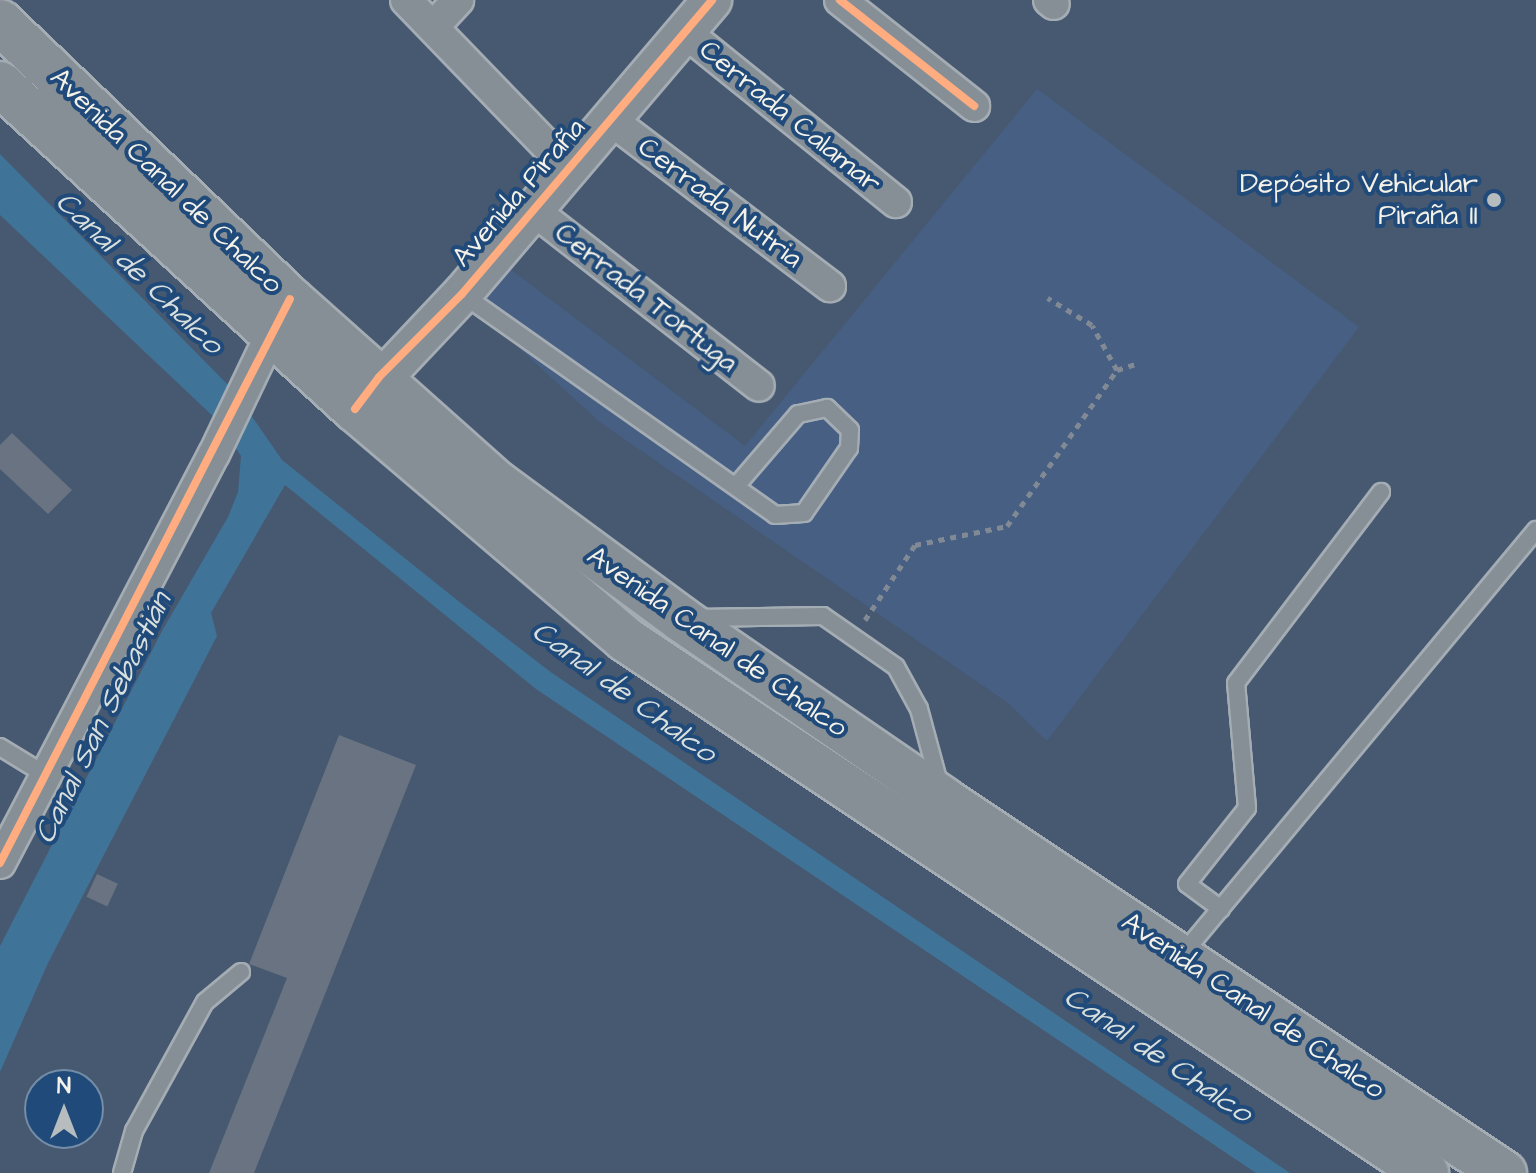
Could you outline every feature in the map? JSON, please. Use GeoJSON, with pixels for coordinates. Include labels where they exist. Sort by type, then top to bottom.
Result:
{"type":"FeatureCollection","features":[{"type":"Feature","properties":{"kind":"main road","name":"Avenida Canal de Chalco"},"geometry":{"type":"LineString","coordinates":[[0,22],[280,317]]}},
{"type":"Feature","properties":{"kind":"main road","name":"Avenida Canal de Chalco"},"geometry":{"type":"LineString","coordinates":[[0,84],[367,393],[625,639],[1426,1173]]}},
{"type":"Feature","properties":{"kind":"main road","name":"Avenida Canal de Chalco"},"geometry":{"type":"LineString","coordinates":[[367,393],[498,484],[681,619],[944,800],[1504,1173]]}},
{"type":"Feature","properties":{"kind":"street"},"geometry":{"type":"LineString","coordinates":[[406,0],[569,169]]}},
{"type":"Feature","properties":{"kind":"street"},"geometry":{"type":"LineString","coordinates":[[433,27],[458,0]]}},
{"type":"Feature","properties":{"kind":"street","name":"Avenida Piraña"},"geometry":{"type":"LineString","coordinates":[[367,393],[462,294],[712,0]]}},
{"type":"Feature","properties":{"kind":"street"},"geometry":{"type":"LineString","coordinates":[[840,0],[974,106]]}},
{"type":"Feature","properties":{"kind":"street","name":"Cerrada Calamar"},"geometry":{"type":"LineString","coordinates":[[685,32],[896,202]]}},
{"type":"Feature","properties":{"kind":"street","name":"Cerrada Nutria"},"geometry":{"type":"LineString","coordinates":[[611,120],[830,286]]}},
{"type":"Feature","properties":{"kind":"street","name":"Cerrada Tortuga"},"geometry":{"type":"LineString","coordinates":[[533,210],[759,386]]}},
{"type":"Feature","properties":{"kind":"street"},"geometry":{"type":"LineString","coordinates":[[0,863],[214,454],[280,317]]}},
{"type":"Feature","properties":{"kind":"lane"},"geometry":{"type":"LineString","coordinates":[[462,294],[737,485],[775,515],[804,513],[849,448],[850,430],[827,408],[798,414],[737,485]]}},
{"type":"Feature","properties":{"kind":"lane"},"geometry":{"type":"LineString","coordinates":[[1221,909],[1187,884],[1247,808],[1236,683],[1381,492]]}},
{"type":"Feature","properties":{"kind":"lane"},"geometry":{"type":"LineString","coordinates":[[1180,957],[1536,530]]}},
{"type":"Feature","properties":{"kind":"lane"},"geometry":{"type":"LineString","coordinates":[[681,619],[823,616],[896,667],[919,709],[944,800]]}},
{"type":"Feature","properties":{"kind":"lane"},"geometry":{"type":"LineString","coordinates":[[0,747],[44,774]]}},
{"type":"Feature","properties":{"kind":"lane"},"geometry":{"type":"LineString","coordinates":[[122,1173],[134,1131],[205,1002],[241,972]]}},
{"type":"Feature","properties":{"kind":"path"},"geometry":{"type":"LineString","coordinates":[[1048,298],[1092,325],[1117,370]]}},
{"type":"Feature","properties":{"kind":"path"},"geometry":{"type":"LineString","coordinates":[[853,637],[915,545],[1007,526],[1117,370],[1139,363]]}},
{"type":"Feature","properties":{"kind":"shaded area"},"geometry":{"type":"Polygon","coordinates":[[[1037,89],[1359,327],[1047,741],[1008,703],[601,423],[472,305],[506,266],[745,446],[1037,89]]]}},
{"type":"Feature","properties":{"kind":"shaded area"},"geometry":{"type":"Polygon","coordinates":[[[0,154],[235,392],[282,460],[462,604],[552,673],[1290,1173],[1256,1173],[536,689],[285,485],[211,613],[217,636],[48,963],[0,1072],[0,946],[162,631],[228,517],[238,492],[241,456],[218,421],[0,215],[0,154]]]}},
{"type":"Feature","properties":{"kind":"building"},"geometry":{"type":"Polygon","coordinates":[[[12,433],[72,490],[48,514],[0,469],[0,445],[12,433]]]}},
{"type":"Feature","properties":{"kind":"building"},"geometry":{"type":"Polygon","coordinates":[[[339,735],[416,765],[254,1173],[209,1173],[287,978],[249,964],[339,735]]]}},
{"type":"Feature","properties":{"kind":"building"},"geometry":{"type":"Polygon","coordinates":[[[97,874],[118,884],[107,906],[86,897],[97,874]]]}},
{"type":"Feature","properties":{"kind":"cycle path"},"geometry":{"type":"LineString","coordinates":[[355,409],[379,377],[462,294],[712,0]]}},
{"type":"Feature","properties":{"kind":"cycle path"},"geometry":{"type":"LineString","coordinates":[[840,0],[974,106]]}},
{"type":"Feature","properties":{"kind":"cycle path"},"geometry":{"type":"LineString","coordinates":[[0,863],[290,299]]}},
{"type":"Feature","properties":{"kind":"place","name":"Depósito Vehicular Piraña II"},"geometry":{"type":"Point","coordinates":[1494,200]}},
{"type":"Feature","properties":{"kind":"water label","name":"Canal de Chalco"},"geometry":{"type":"Point","coordinates":[139,273]}},
{"type":"Feature","properties":{"kind":"water label","name":"Canal de Chalco"},"geometry":{"type":"Point","coordinates":[624,692]}},
{"type":"Feature","properties":{"kind":"water label","name":"Canal San Sebastián"},"geometry":{"type":"Point","coordinates":[103,718]}},
{"type":"Feature","properties":{"kind":"water label","name":"Canal de Chalco"},"geometry":{"type":"Point","coordinates":[1158,1055]}}]}
